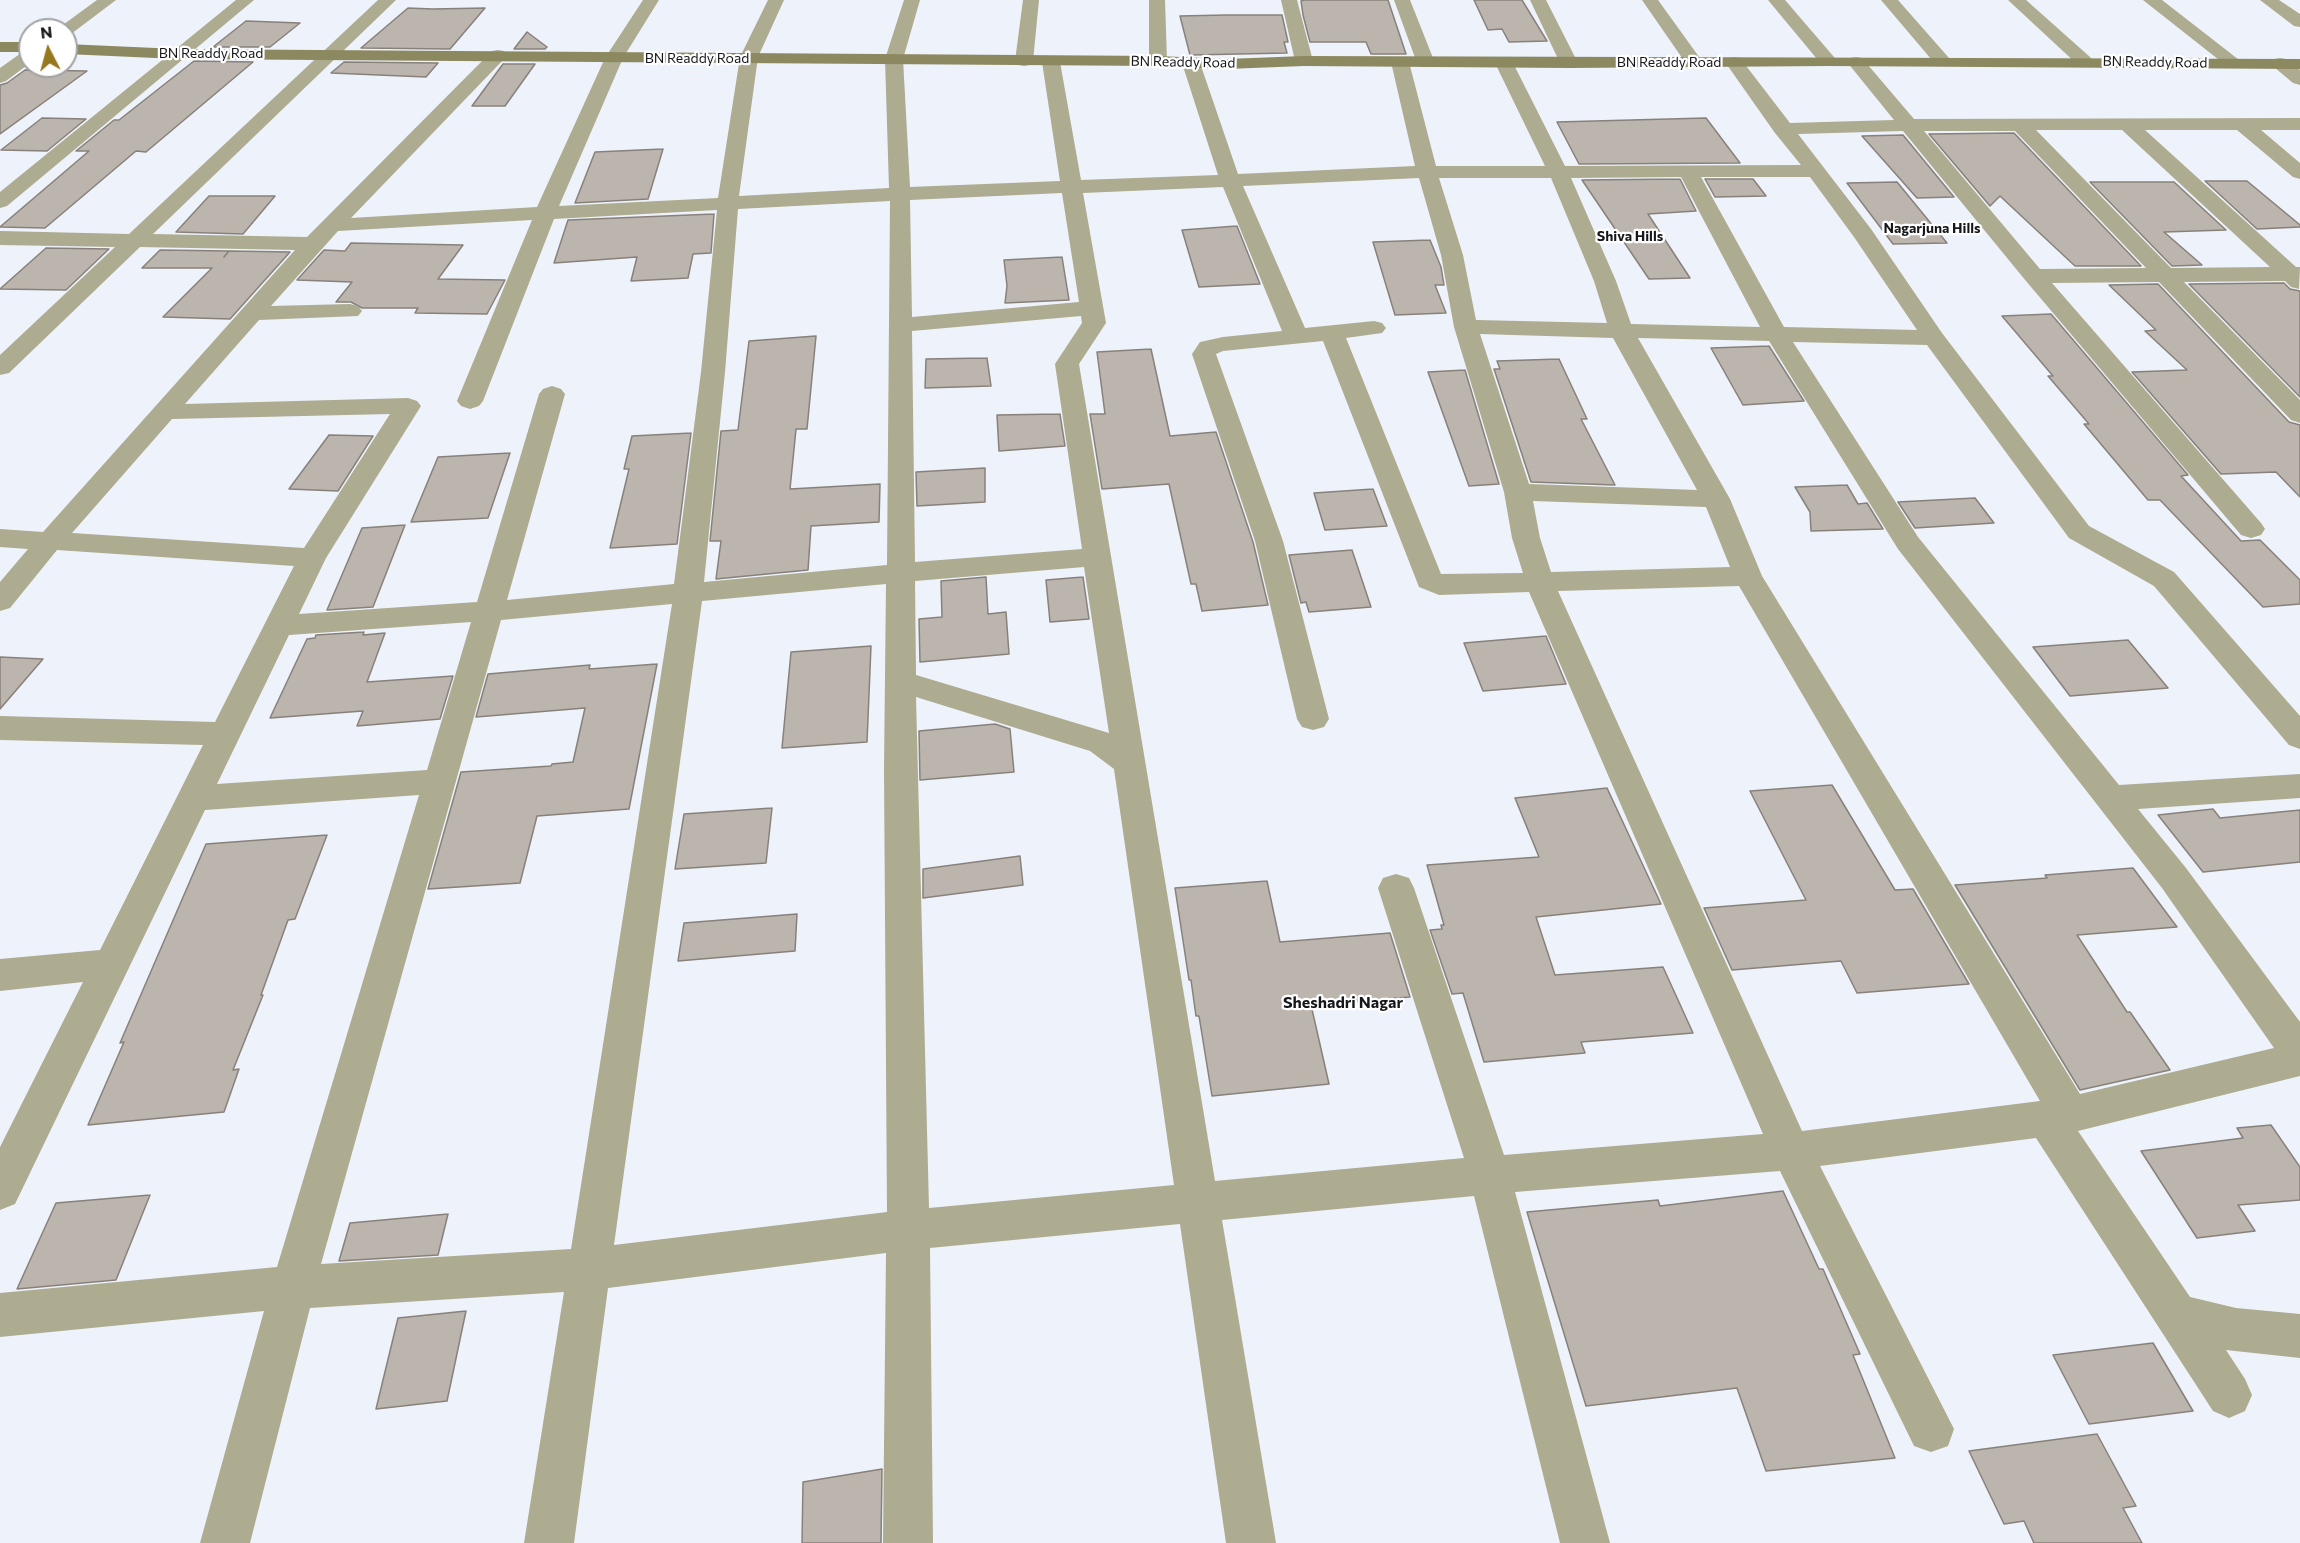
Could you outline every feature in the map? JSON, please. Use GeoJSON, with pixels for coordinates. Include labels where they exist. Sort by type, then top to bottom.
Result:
{"type":"FeatureCollection","features":[{"type":"Feature","properties":{"kind":"street"},"geometry":{"type":"LineString","coordinates":[[78,21],[108,0]]}},
{"type":"Feature","properties":{"kind":"street"},"geometry":{"type":"LineString","coordinates":[[0,202],[246,0]]}},
{"type":"Feature","properties":{"kind":"street"},"geometry":{"type":"LineString","coordinates":[[0,368],[281,99],[388,0]]}},
{"type":"Feature","properties":{"kind":"street"},"geometry":{"type":"LineString","coordinates":[[470,400],[546,212],[614,58],[651,0]]}},
{"type":"Feature","properties":{"kind":"street"},"geometry":{"type":"LineString","coordinates":[[549,1543],[688,592],[713,372],[728,202],[748,57],[776,0]]}},
{"type":"Feature","properties":{"kind":"street"},"geometry":{"type":"LineString","coordinates":[[908,1543],[908,1230],[901,681],[900,194],[894,59],[912,0]]}},
{"type":"Feature","properties":{"kind":"street"},"geometry":{"type":"LineString","coordinates":[[1024,61],[1031,0]]}},
{"type":"Feature","properties":{"kind":"street"},"geometry":{"type":"LineString","coordinates":[[1157,0],[1158,61]]}},
{"type":"Feature","properties":{"kind":"street"},"geometry":{"type":"LineString","coordinates":[[1289,0],[1304,61]]}},
{"type":"Feature","properties":{"kind":"street"},"geometry":{"type":"LineString","coordinates":[[1402,0],[1426,63]]}},
{"type":"Feature","properties":{"kind":"street"},"geometry":{"type":"LineString","coordinates":[[1538,0],[1569,63]]}},
{"type":"Feature","properties":{"kind":"street"},"geometry":{"type":"LineString","coordinates":[[1650,0],[1693,61]]}},
{"type":"Feature","properties":{"kind":"street"},"geometry":{"type":"LineString","coordinates":[[1776,0],[1828,61]]}},
{"type":"Feature","properties":{"kind":"street"},"geometry":{"type":"LineString","coordinates":[[1889,0],[1943,62]]}},
{"type":"Feature","properties":{"kind":"street"},"geometry":{"type":"LineString","coordinates":[[2016,0],[2084,61]]}},
{"type":"Feature","properties":{"kind":"street"},"geometry":{"type":"LineString","coordinates":[[2151,0],[2234,63]]}},
{"type":"Feature","properties":{"kind":"street"},"geometry":{"type":"LineString","coordinates":[[2268,0],[2300,22]]}},
{"type":"Feature","properties":{"kind":"street"},"geometry":{"type":"LineString","coordinates":[[0,46],[18,47]]}},
{"type":"Feature","properties":{"kind":"street","name":"BN Readdy Road"},"geometry":{"type":"LineString","coordinates":[[78,50],[178,54],[333,53],[1191,63],[2084,61],[2300,64]]}},
{"type":"Feature","properties":{"kind":"street"},"geometry":{"type":"LineString","coordinates":[[0,601],[50,541],[313,244],[498,55]]}},
{"type":"Feature","properties":{"kind":"street"},"geometry":{"type":"LineString","coordinates":[[1051,62],[1094,323],[1067,364],[1251,1543]]}},
{"type":"Feature","properties":{"kind":"street"},"geometry":{"type":"LineString","coordinates":[[1400,62],[1427,172],[1452,255],[1466,327],[1518,492],[1526,538],[1539,583],[1791,1151],[1931,1429]]}},
{"type":"Feature","properties":{"kind":"street"},"geometry":{"type":"LineString","coordinates":[[1734,62],[1782,129],[1863,234],[1934,338],[2079,532],[2164,579],[2300,737]]}},
{"type":"Feature","properties":{"kind":"street"},"geometry":{"type":"LineString","coordinates":[[1856,62],[2034,276],[2251,529]]}},
{"type":"Feature","properties":{"kind":"street"},"geometry":{"type":"LineString","coordinates":[[0,76],[18,63]]}},
{"type":"Feature","properties":{"kind":"street"},"geometry":{"type":"LineString","coordinates":[[1191,63],[1230,179],[1297,338]]}},
{"type":"Feature","properties":{"kind":"street"},"geometry":{"type":"LineString","coordinates":[[1504,63],[1558,171],[1605,281],[1621,330],[1716,499],[1748,576],[2058,1117],[2177,1316],[2229,1395]]}},
{"type":"Feature","properties":{"kind":"street"},"geometry":{"type":"LineString","coordinates":[[2280,63],[2300,79]]}},
{"type":"Feature","properties":{"kind":"street"},"geometry":{"type":"LineString","coordinates":[[2242,124],[2300,173]]}},
{"type":"Feature","properties":{"kind":"street"},"geometry":{"type":"LineString","coordinates":[[1782,129],[1909,125],[2300,124]]}},
{"type":"Feature","properties":{"kind":"street"},"geometry":{"type":"LineString","coordinates":[[2020,125],[2300,415]]}},
{"type":"Feature","properties":{"kind":"street"},"geometry":{"type":"LineString","coordinates":[[2128,125],[2297,277]]}},
{"type":"Feature","properties":{"kind":"street"},"geometry":{"type":"LineString","coordinates":[[1687,170],[1776,334],[1908,543],[2174,878],[2300,1053]]}},
{"type":"Feature","properties":{"kind":"street"},"geometry":{"type":"LineString","coordinates":[[332,225],[728,202],[1230,179],[1427,172],[1816,171]]}},
{"type":"Feature","properties":{"kind":"street"},"geometry":{"type":"LineString","coordinates":[[0,238],[313,244]]}},
{"type":"Feature","properties":{"kind":"street"},"geometry":{"type":"LineString","coordinates":[[2034,276],[2297,277]]}},
{"type":"Feature","properties":{"kind":"street"},"geometry":{"type":"LineString","coordinates":[[901,325],[1093,308]]}},
{"type":"Feature","properties":{"kind":"street"},"geometry":{"type":"LineString","coordinates":[[253,314],[350,311]]}},
{"type":"Feature","properties":{"kind":"street"},"geometry":{"type":"LineString","coordinates":[[1466,327],[1934,338]]}},
{"type":"Feature","properties":{"kind":"street"},"geometry":{"type":"LineString","coordinates":[[1313,719],[1269,541],[1204,354],[1209,347],[1223,344],[1297,338],[1374,328]]}},
{"type":"Feature","properties":{"kind":"street"},"geometry":{"type":"LineString","coordinates":[[1332,334],[1429,580],[1438,585],[1748,576]]}},
{"type":"Feature","properties":{"kind":"street"},"geometry":{"type":"LineString","coordinates":[[225,1543],[293,1287],[552,394]]}},
{"type":"Feature","properties":{"kind":"street"},"geometry":{"type":"LineString","coordinates":[[0,1189],[312,558],[408,406],[165,412]]}},
{"type":"Feature","properties":{"kind":"street"},"geometry":{"type":"LineString","coordinates":[[1518,492],[1716,499]]}},
{"type":"Feature","properties":{"kind":"street"},"geometry":{"type":"LineString","coordinates":[[0,538],[312,558]]}},
{"type":"Feature","properties":{"kind":"street"},"geometry":{"type":"LineString","coordinates":[[278,626],[490,611],[1097,557]]}},
{"type":"Feature","properties":{"kind":"street"},"geometry":{"type":"LineString","coordinates":[[901,681],[1101,743],[1130,765]]}},
{"type":"Feature","properties":{"kind":"street"},"geometry":{"type":"LineString","coordinates":[[0,728],[224,734]]}},
{"type":"Feature","properties":{"kind":"street"},"geometry":{"type":"LineString","coordinates":[[192,798],[441,781]]}},
{"type":"Feature","properties":{"kind":"street"},"geometry":{"type":"LineString","coordinates":[[2111,798],[2300,786]]}},
{"type":"Feature","properties":{"kind":"street"},"geometry":{"type":"LineString","coordinates":[[1396,888],[1490,1175],[1585,1543]]}},
{"type":"Feature","properties":{"kind":"street"},"geometry":{"type":"LineString","coordinates":[[0,975],[110,964]]}},
{"type":"Feature","properties":{"kind":"street"},"geometry":{"type":"LineString","coordinates":[[0,1315],[293,1287],[588,1269],[908,1230],[1490,1175],[1791,1151],[2058,1117],[2300,1059]]}},
{"type":"Feature","properties":{"kind":"street"},"geometry":{"type":"LineString","coordinates":[[2177,1316],[2236,1330],[2300,1336]]}},
{"type":"Feature","properties":{"kind":"building"},"geometry":{"type":"Polygon","coordinates":[[[1388,0],[1406,54],[1371,54],[1366,42],[1310,42],[1301,1],[1388,0]]]}},
{"type":"Feature","properties":{"kind":"building"},"geometry":{"type":"Polygon","coordinates":[[[1474,0],[1522,0],[1547,41],[1509,42],[1502,29],[1488,30],[1474,0]]]}},
{"type":"Feature","properties":{"kind":"building"},"geometry":{"type":"Polygon","coordinates":[[[408,8],[485,8],[450,49],[361,48],[408,8]]]}},
{"type":"Feature","properties":{"kind":"building"},"geometry":{"type":"Polygon","coordinates":[[[1282,15],[1288,42],[1284,42],[1287,53],[1190,55],[1180,16],[1282,15]]]}},
{"type":"Feature","properties":{"kind":"building"},"geometry":{"type":"Polygon","coordinates":[[[246,21],[300,23],[270,47],[213,47],[246,21]]]}},
{"type":"Feature","properties":{"kind":"building"},"geometry":{"type":"Polygon","coordinates":[[[527,32],[547,47],[545,49],[514,49],[527,32]]]}},
{"type":"Feature","properties":{"kind":"building"},"geometry":{"type":"Polygon","coordinates":[[[194,61],[253,62],[146,152],[136,151],[45,228],[0,227],[89,151],[76,151],[194,61]]]}},
{"type":"Feature","properties":{"kind":"building"},"geometry":{"type":"Polygon","coordinates":[[[344,62],[438,63],[426,77],[331,73],[344,62]]]}},
{"type":"Feature","properties":{"kind":"building"},"geometry":{"type":"Polygon","coordinates":[[[503,64],[535,64],[505,106],[472,106],[503,64]]]}},
{"type":"Feature","properties":{"kind":"building"},"geometry":{"type":"Polygon","coordinates":[[[78,71],[87,71],[78,78],[78,71]]]}},
{"type":"Feature","properties":{"kind":"building"},"geometry":{"type":"Polygon","coordinates":[[[18,75],[18,78],[77,78],[0,134],[0,85],[18,75]]]}},
{"type":"Feature","properties":{"kind":"building"},"geometry":{"type":"Polygon","coordinates":[[[42,118],[86,119],[47,151],[1,150],[42,118]]]}},
{"type":"Feature","properties":{"kind":"building"},"geometry":{"type":"Polygon","coordinates":[[[1706,118],[1740,163],[1579,164],[1557,122],[1706,118]]]}},
{"type":"Feature","properties":{"kind":"building"},"geometry":{"type":"Polygon","coordinates":[[[2014,133],[2141,266],[2075,266],[2000,196],[1990,206],[1929,134],[2014,133]]]}},
{"type":"Feature","properties":{"kind":"building"},"geometry":{"type":"Polygon","coordinates":[[[1903,135],[1954,197],[1917,198],[1862,136],[1903,135]]]}},
{"type":"Feature","properties":{"kind":"building"},"geometry":{"type":"Polygon","coordinates":[[[663,149],[648,199],[575,203],[595,152],[663,149]]]}},
{"type":"Feature","properties":{"kind":"building"},"geometry":{"type":"Polygon","coordinates":[[[1680,179],[1696,211],[1648,214],[1690,278],[1649,279],[1582,180],[1680,179]]]}},
{"type":"Feature","properties":{"kind":"building"},"geometry":{"type":"Polygon","coordinates":[[[1705,179],[1753,179],[1766,196],[1715,197],[1705,179]]]}},
{"type":"Feature","properties":{"kind":"building"},"geometry":{"type":"Polygon","coordinates":[[[2205,181],[2247,181],[2300,227],[2257,229],[2205,181]]]}},
{"type":"Feature","properties":{"kind":"building"},"geometry":{"type":"Polygon","coordinates":[[[1897,182],[1947,243],[1893,244],[1847,183],[1897,182]]]}},
{"type":"Feature","properties":{"kind":"building"},"geometry":{"type":"Polygon","coordinates":[[[2090,182],[2174,182],[2226,230],[2164,232],[2202,265],[2172,266],[2090,182]]]}},
{"type":"Feature","properties":{"kind":"building"},"geometry":{"type":"Polygon","coordinates":[[[209,196],[275,196],[243,234],[176,232],[209,196]]]}},
{"type":"Feature","properties":{"kind":"building"},"geometry":{"type":"Polygon","coordinates":[[[714,214],[711,253],[693,254],[688,278],[631,281],[637,257],[554,263],[568,220],[714,214]]]}},
{"type":"Feature","properties":{"kind":"building"},"geometry":{"type":"Polygon","coordinates":[[[1237,226],[1260,284],[1199,287],[1182,230],[1237,226]]]}},
{"type":"Feature","properties":{"kind":"building"},"geometry":{"type":"Polygon","coordinates":[[[1430,240],[1441,267],[1444,285],[1435,285],[1446,313],[1395,315],[1373,242],[1430,240]]]}},
{"type":"Feature","properties":{"kind":"building"},"geometry":{"type":"Polygon","coordinates":[[[351,243],[463,245],[438,279],[505,280],[487,314],[415,313],[418,308],[362,308],[351,302],[336,302],[352,282],[297,280],[324,250],[345,251],[351,243]]]}},
{"type":"Feature","properties":{"kind":"building"},"geometry":{"type":"Polygon","coordinates":[[[46,248],[109,249],[66,290],[0,289],[46,248]]]}},
{"type":"Feature","properties":{"kind":"building"},"geometry":{"type":"Polygon","coordinates":[[[160,250],[290,252],[230,319],[163,317],[212,268],[142,268],[160,250]]]}},
{"type":"Feature","properties":{"kind":"building"},"geometry":{"type":"Polygon","coordinates":[[[1062,257],[1069,300],[1005,303],[1007,286],[1004,260],[1062,257]]]}},
{"type":"Feature","properties":{"kind":"building"},"geometry":{"type":"Polygon","coordinates":[[[2284,283],[2290,289],[2300,291],[2300,397],[2189,284],[2284,283]]]}},
{"type":"Feature","properties":{"kind":"building"},"geometry":{"type":"Polygon","coordinates":[[[2158,284],[2289,422],[2300,425],[2300,497],[2276,472],[2221,474],[2132,372],[2187,370],[2145,331],[2156,330],[2109,285],[2158,284]]]}},
{"type":"Feature","properties":{"kind":"building"},"geometry":{"type":"Polygon","coordinates":[[[2051,314],[2188,475],[2181,476],[2241,541],[2260,540],[2300,580],[2300,604],[2263,607],[2160,500],[2148,500],[2084,424],[2089,424],[2048,376],[2053,376],[2002,316],[2051,314]]]}},
{"type":"Feature","properties":{"kind":"building"},"geometry":{"type":"Polygon","coordinates":[[[816,336],[807,429],[796,429],[790,489],[880,484],[879,522],[811,526],[808,570],[716,579],[721,541],[710,541],[721,431],[738,430],[749,341],[816,336]]]}},
{"type":"Feature","properties":{"kind":"building"},"geometry":{"type":"Polygon","coordinates":[[[1769,346],[1804,401],[1743,405],[1711,348],[1769,346]]]}},
{"type":"Feature","properties":{"kind":"building"},"geometry":{"type":"Polygon","coordinates":[[[1151,349],[1170,436],[1216,432],[1253,542],[1268,605],[1202,611],[1196,584],[1191,584],[1169,484],[1102,489],[1090,414],[1105,414],[1097,352],[1151,349]]]}},
{"type":"Feature","properties":{"kind":"building"},"geometry":{"type":"Polygon","coordinates":[[[987,358],[991,386],[925,388],[926,359],[987,358]]]}},
{"type":"Feature","properties":{"kind":"building"},"geometry":{"type":"Polygon","coordinates":[[[1559,359],[1587,419],[1581,419],[1615,485],[1531,482],[1494,369],[1500,369],[1497,361],[1559,359]]]}},
{"type":"Feature","properties":{"kind":"building"},"geometry":{"type":"Polygon","coordinates":[[[1465,370],[1499,484],[1469,486],[1428,372],[1465,370]]]}},
{"type":"Feature","properties":{"kind":"building"},"geometry":{"type":"Polygon","coordinates":[[[1060,414],[1065,446],[999,451],[997,415],[1060,414]]]}},
{"type":"Feature","properties":{"kind":"building"},"geometry":{"type":"Polygon","coordinates":[[[691,433],[677,544],[610,548],[629,469],[624,469],[632,436],[691,433]]]}},
{"type":"Feature","properties":{"kind":"building"},"geometry":{"type":"Polygon","coordinates":[[[329,435],[373,436],[338,491],[289,489],[329,435]]]}},
{"type":"Feature","properties":{"kind":"building"},"geometry":{"type":"Polygon","coordinates":[[[510,453],[488,518],[411,522],[438,457],[510,453]]]}},
{"type":"Feature","properties":{"kind":"building"},"geometry":{"type":"Polygon","coordinates":[[[985,468],[985,502],[917,506],[916,472],[985,468]]]}},
{"type":"Feature","properties":{"kind":"building"},"geometry":{"type":"Polygon","coordinates":[[[1847,485],[1858,504],[1867,503],[1883,529],[1811,531],[1810,512],[1795,487],[1847,485]]]}},
{"type":"Feature","properties":{"kind":"building"},"geometry":{"type":"Polygon","coordinates":[[[1373,489],[1387,526],[1325,530],[1314,493],[1373,489]]]}},
{"type":"Feature","properties":{"kind":"building"},"geometry":{"type":"Polygon","coordinates":[[[1975,498],[1994,523],[1915,528],[1898,502],[1975,498]]]}},
{"type":"Feature","properties":{"kind":"building"},"geometry":{"type":"Polygon","coordinates":[[[405,525],[373,607],[327,610],[362,528],[405,525]]]}},
{"type":"Feature","properties":{"kind":"building"},"geometry":{"type":"Polygon","coordinates":[[[1352,550],[1371,607],[1309,612],[1306,602],[1301,603],[1289,555],[1352,550]]]}},
{"type":"Feature","properties":{"kind":"building"},"geometry":{"type":"Polygon","coordinates":[[[986,577],[988,614],[1006,612],[1009,654],[920,662],[919,619],[942,617],[941,581],[986,577]]]}},
{"type":"Feature","properties":{"kind":"building"},"geometry":{"type":"Polygon","coordinates":[[[1083,577],[1089,619],[1050,622],[1046,580],[1083,577]]]}},
{"type":"Feature","properties":{"kind":"building"},"geometry":{"type":"Polygon","coordinates":[[[364,632],[363,635],[385,633],[367,682],[453,676],[440,719],[357,726],[363,711],[270,718],[307,639],[315,638],[316,635],[364,632]]]}},
{"type":"Feature","properties":{"kind":"building"},"geometry":{"type":"Polygon","coordinates":[[[1546,636],[1566,684],[1483,691],[1464,643],[1546,636]]]}},
{"type":"Feature","properties":{"kind":"building"},"geometry":{"type":"Polygon","coordinates":[[[2128,640],[2168,688],[2070,696],[2033,647],[2128,640]]]}},
{"type":"Feature","properties":{"kind":"building"},"geometry":{"type":"Polygon","coordinates":[[[871,646],[867,742],[782,748],[791,652],[871,646]]]}},
{"type":"Feature","properties":{"kind":"building"},"geometry":{"type":"Polygon","coordinates":[[[0,657],[43,659],[0,709],[0,657]]]}},
{"type":"Feature","properties":{"kind":"building"},"geometry":{"type":"Polygon","coordinates":[[[657,664],[629,809],[537,816],[520,883],[428,889],[461,772],[551,766],[573,762],[585,708],[476,717],[488,674],[590,665],[589,669],[657,664]]]}},
{"type":"Feature","properties":{"kind":"building"},"geometry":{"type":"Polygon","coordinates":[[[995,724],[1010,729],[1014,772],[920,780],[919,731],[995,724]]]}},
{"type":"Feature","properties":{"kind":"building"},"geometry":{"type":"Polygon","coordinates":[[[1832,785],[1895,890],[1913,889],[1969,984],[1857,993],[1841,961],[1732,970],[1704,908],[1806,900],[1750,791],[1832,785]]]}},
{"type":"Feature","properties":{"kind":"building"},"geometry":{"type":"Polygon","coordinates":[[[1607,788],[1661,904],[1536,917],[1555,975],[1663,967],[1693,1033],[1581,1042],[1585,1053],[1484,1062],[1463,993],[1452,994],[1430,930],[1442,929],[1441,925],[1444,925],[1427,865],[1539,857],[1515,798],[1607,788]]]}},
{"type":"Feature","properties":{"kind":"building"},"geometry":{"type":"Polygon","coordinates":[[[772,808],[766,863],[675,869],[684,814],[772,808]]]}},
{"type":"Feature","properties":{"kind":"building"},"geometry":{"type":"Polygon","coordinates":[[[2213,809],[2220,818],[2300,810],[2300,862],[2203,872],[2158,815],[2213,809]]]}},
{"type":"Feature","properties":{"kind":"building"},"geometry":{"type":"Polygon","coordinates":[[[327,835],[295,919],[288,920],[261,995],[263,995],[233,1070],[239,1069],[224,1112],[88,1125],[124,1042],[120,1043],[206,844],[327,835]]]}},
{"type":"Feature","properties":{"kind":"building"},"geometry":{"type":"Polygon","coordinates":[[[1020,856],[1023,885],[923,898],[923,869],[1020,856]]]}},
{"type":"Feature","properties":{"kind":"building"},"geometry":{"type":"Polygon","coordinates":[[[2133,868],[2177,927],[2077,935],[2127,1012],[2130,1012],[2170,1070],[2080,1090],[1955,885],[2133,868]]]}},
{"type":"Feature","properties":{"kind":"building"},"geometry":{"type":"Polygon","coordinates":[[[1267,881],[1280,942],[1390,933],[1410,997],[1311,1005],[1329,1084],[1212,1096],[1199,1016],[1196,1016],[1191,980],[1189,980],[1175,888],[1267,881]]]}},
{"type":"Feature","properties":{"kind":"building"},"geometry":{"type":"Polygon","coordinates":[[[797,914],[795,951],[678,961],[684,923],[797,914]]]}},
{"type":"Feature","properties":{"kind":"building"},"geometry":{"type":"Polygon","coordinates":[[[2271,1125],[2300,1167],[2300,1200],[2238,1205],[2255,1231],[2197,1238],[2141,1151],[2243,1138],[2237,1128],[2271,1125]]]}},
{"type":"Feature","properties":{"kind":"building"},"geometry":{"type":"Polygon","coordinates":[[[1783,1191],[1819,1269],[1823,1269],[1860,1354],[1853,1355],[1895,1458],[1766,1471],[1737,1388],[1586,1406],[1527,1212],[1658,1200],[1660,1206],[1783,1191]]]}},
{"type":"Feature","properties":{"kind":"building"},"geometry":{"type":"Polygon","coordinates":[[[150,1195],[116,1280],[17,1289],[56,1203],[150,1195]]]}},
{"type":"Feature","properties":{"kind":"building"},"geometry":{"type":"Polygon","coordinates":[[[448,1214],[438,1255],[339,1261],[350,1223],[448,1214]]]}},
{"type":"Feature","properties":{"kind":"building"},"geometry":{"type":"Polygon","coordinates":[[[466,1311],[447,1401],[376,1409],[398,1318],[466,1311]]]}},
{"type":"Feature","properties":{"kind":"building"},"geometry":{"type":"Polygon","coordinates":[[[2153,1343],[2193,1411],[2089,1424],[2053,1355],[2153,1343]]]}},
{"type":"Feature","properties":{"kind":"building"},"geometry":{"type":"Polygon","coordinates":[[[2097,1434],[2136,1506],[2123,1508],[2142,1543],[2034,1543],[2024,1521],[2004,1524],[1969,1451],[2097,1434]]]}},
{"type":"Feature","properties":{"kind":"building"},"geometry":{"type":"Polygon","coordinates":[[[882,1469],[881,1543],[802,1543],[803,1482],[882,1469]]]}},
{"type":"Feature","properties":{"kind":"district","name":"Nagarjuna Hills"},"geometry":{"type":"Point","coordinates":[1932,228]}},
{"type":"Feature","properties":{"kind":"district","name":"Shiva Hills"},"geometry":{"type":"Point","coordinates":[1630,236]}},
{"type":"Feature","properties":{"kind":"district","name":"Sheshadri Nagar"},"geometry":{"type":"Point","coordinates":[1343,1003]}}]}
